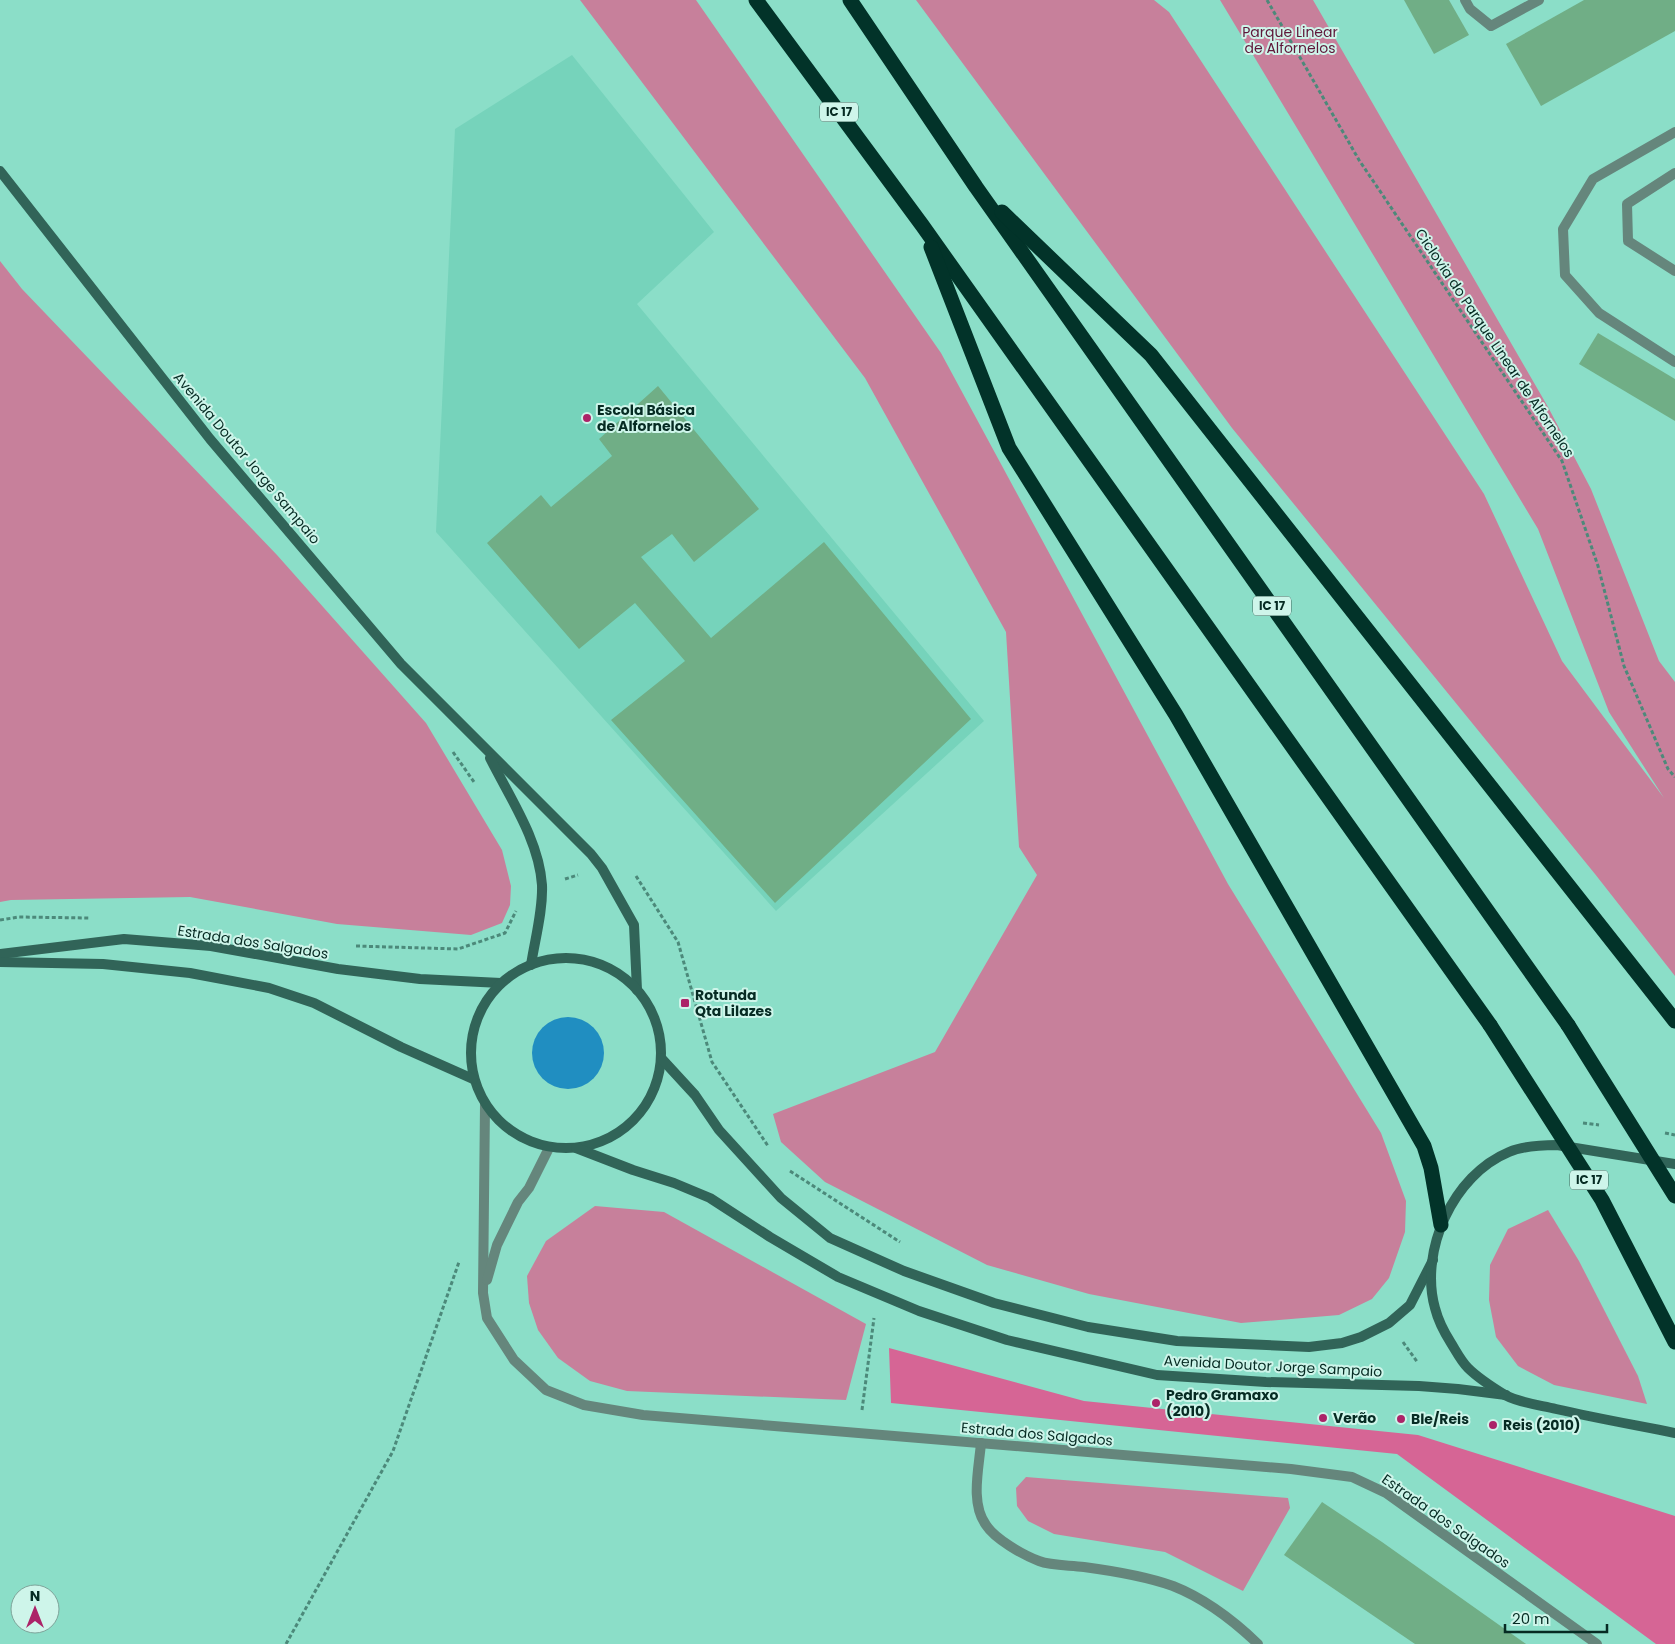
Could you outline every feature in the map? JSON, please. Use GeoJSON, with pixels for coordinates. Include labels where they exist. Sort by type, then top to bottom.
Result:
{"type":"FeatureCollection","features":[{"type":"Feature","properties":{"kind":"highway","name":"IC 17"},"geometry":{"type":"LineString","coordinates":[[756,0],[922,225],[1490,1025],[1602,1200],[1675,1342]]}},
{"type":"Feature","properties":{"kind":"highway","name":"IC 17"},"geometry":{"type":"LineString","coordinates":[[850,0],[976,186],[1568,1025],[1675,1196]]}},
{"type":"Feature","properties":{"kind":"highway"},"geometry":{"type":"LineString","coordinates":[[976,186],[1151,355],[1675,1021]]}},
{"type":"Feature","properties":{"kind":"highway"},"geometry":{"type":"LineString","coordinates":[[922,225],[1009,448],[1176,715],[1424,1146],[1431,1168],[1441,1225]]}},
{"type":"Feature","properties":{"kind":"main road","name":"Avenida Doutor Jorge Sampaio"},"geometry":{"type":"LineString","coordinates":[[0,171],[216,446],[401,664],[486,751],[592,854],[634,925],[637,990]]}},
{"type":"Feature","properties":{"kind":"main road","name":"Avenida Doutor Jorge Sampaio"},"geometry":{"type":"LineString","coordinates":[[486,751],[528,834],[540,866],[542,902],[531,964]]}},
{"type":"Feature","properties":{"kind":"main road","name":"Estrada dos Salgados"},"geometry":{"type":"LineString","coordinates":[[0,954],[124,939],[211,946],[338,969],[410,978],[501,983]]}},
{"type":"Feature","properties":{"kind":"main road"},"geometry":{"type":"LineString","coordinates":[[559,958],[588,960],[615,971],[637,990],[651,1010],[659,1034],[661,1058],[656,1084],[644,1108],[625,1128],[602,1141],[576,1148],[549,1148],[524,1140],[502,1125],[485,1105],[473,1079],[470,1052],[474,1027],[484,1003],[501,983],[515,972],[531,964],[559,958]]}},
{"type":"Feature","properties":{"kind":"main road"},"geometry":{"type":"LineString","coordinates":[[0,962],[113,965],[190,972],[270,988],[314,1003],[401,1047],[473,1079]]}},
{"type":"Feature","properties":{"kind":"main road","name":"Avenida Doutor Jorge Sampaio"},"geometry":{"type":"LineString","coordinates":[[661,1058],[695,1095],[719,1130],[781,1198],[830,1238],[904,1271],[994,1303],[1088,1327],[1177,1341],[1309,1347],[1342,1343],[1361,1337],[1389,1323],[1410,1305],[1433,1260]]}},
{"type":"Feature","properties":{"kind":"main road"},"geometry":{"type":"LineString","coordinates":[[1675,1164],[1558,1145],[1541,1145],[1509,1152],[1482,1168],[1452,1203],[1441,1225],[1436,1243],[1432,1286],[1435,1308],[1444,1331],[1467,1367],[1506,1395],[1538,1405],[1675,1432]]}},
{"type":"Feature","properties":{"kind":"main road","name":"Avenida Doutor Jorge Sampaio"},"geometry":{"type":"LineString","coordinates":[[576,1148],[710,1198],[770,1237],[830,1272],[877,1293],[919,1311],[1007,1340],[1157,1375],[1266,1382],[1420,1386],[1506,1395]]}},
{"type":"Feature","properties":{"kind":"street"},"geometry":{"type":"LineString","coordinates":[[1466,0],[1470,9],[1491,26],[1539,0]]}},
{"type":"Feature","properties":{"kind":"street"},"geometry":{"type":"LineString","coordinates":[[1675,132],[1593,179],[1563,229],[1565,275],[1599,313],[1675,362]]}},
{"type":"Feature","properties":{"kind":"street"},"geometry":{"type":"LineString","coordinates":[[1675,173],[1627,204],[1628,241],[1675,271]]}},
{"type":"Feature","properties":{"kind":"street","name":"Estrada dos Salgados"},"geometry":{"type":"LineString","coordinates":[[485,1105],[483,1293],[487,1318],[514,1360],[546,1390],[584,1405],[643,1415],[698,1421],[1291,1469],[1352,1477],[1386,1493],[1597,1644]]}},
{"type":"Feature","properties":{"kind":"street"},"geometry":{"type":"LineString","coordinates":[[483,1293],[497,1245],[518,1202],[528,1188],[549,1148]]}},
{"type":"Feature","properties":{"kind":"street"},"geometry":{"type":"LineString","coordinates":[[981,1443],[977,1488],[979,1510],[986,1526],[1006,1544],[1040,1562],[1133,1575],[1173,1586],[1204,1601],[1239,1625],[1258,1644]]}},
{"type":"Feature","properties":{"kind":"path","name":"Ciclovia do Parque Linear de Alfornelos"},"geometry":{"type":"LineString","coordinates":[[1267,0],[1359,160],[1562,461],[1598,566],[1624,666],[1668,769],[1675,777]]}},
{"type":"Feature","properties":{"kind":"path"},"geometry":{"type":"LineString","coordinates":[[452,750],[474,782]]}},
{"type":"Feature","properties":{"kind":"path"},"geometry":{"type":"LineString","coordinates":[[542,886],[602,868]]}},
{"type":"Feature","properties":{"kind":"path"},"geometry":{"type":"LineString","coordinates":[[634,873],[678,942],[712,1062],[769,1148]]}},
{"type":"Feature","properties":{"kind":"path"},"geometry":{"type":"LineString","coordinates":[[347,945],[458,949],[505,933],[517,908]]}},
{"type":"Feature","properties":{"kind":"path"},"geometry":{"type":"LineString","coordinates":[[0,920],[19,917],[95,918]]}},
{"type":"Feature","properties":{"kind":"path"},"geometry":{"type":"LineString","coordinates":[[787,1169],[904,1245]]}},
{"type":"Feature","properties":{"kind":"path"},"geometry":{"type":"LineString","coordinates":[[286,1644],[393,1451],[462,1254]]}},
{"type":"Feature","properties":{"kind":"path"},"geometry":{"type":"LineString","coordinates":[[858,1433],[877,1293]]}},
{"type":"Feature","properties":{"kind":"shaded area","name":"Escola Básica de Alfornelos"},"geometry":{"type":"Polygon","coordinates":[[[572,55],[714,232],[637,304],[984,721],[776,911],[436,532],[455,129],[572,55]]]}},
{"type":"Feature","properties":{"kind":"shaded area"},"geometry":{"type":"Polygon","coordinates":[[[889,1348],[1084,1401],[1418,1435],[1675,1516],[1675,1644],[1656,1644],[1397,1454],[891,1403],[889,1348]]]}},
{"type":"Feature","properties":{"kind":"green space"},"geometry":{"type":"Polygon","coordinates":[[[580,0],[696,0],[941,353],[1228,884],[1381,1133],[1406,1201],[1405,1232],[1389,1278],[1372,1299],[1339,1315],[1241,1323],[1089,1294],[987,1265],[825,1182],[781,1142],[773,1114],[935,1052],[1037,875],[1019,847],[1006,632],[865,378],[580,0]]]}},
{"type":"Feature","properties":{"kind":"green space","name":"Parque Linear de Alfornelos"},"geometry":{"type":"Polygon","coordinates":[[[916,0],[1154,0],[1169,12],[1484,494],[1562,661],[1664,798],[1609,712],[1538,529],[1220,0],[1313,0],[1548,407],[1591,489],[1659,661],[1675,682],[1675,976],[1595,874],[1232,428],[916,0]]]}},
{"type":"Feature","properties":{"kind":"green space"},"geometry":{"type":"Polygon","coordinates":[[[0,261],[22,289],[277,555],[426,723],[502,850],[511,886],[510,905],[502,923],[471,935],[337,924],[190,897],[11,900],[0,902],[0,261]]]}},
{"type":"Feature","properties":{"kind":"green space"},"geometry":{"type":"Polygon","coordinates":[[[595,1206],[664,1212],[866,1324],[846,1400],[627,1391],[590,1381],[558,1358],[538,1330],[529,1303],[527,1276],[546,1241],[595,1206]]]}},
{"type":"Feature","properties":{"kind":"green space"},"geometry":{"type":"Polygon","coordinates":[[[1548,1210],[1579,1261],[1638,1376],[1647,1404],[1554,1385],[1518,1366],[1496,1337],[1489,1300],[1490,1265],[1508,1229],[1548,1210]]]}},
{"type":"Feature","properties":{"kind":"green space"},"geometry":{"type":"Polygon","coordinates":[[[1026,1477],[1288,1498],[1290,1508],[1243,1591],[1165,1552],[1054,1534],[1028,1521],[1017,1506],[1016,1488],[1026,1477]]]}},
{"type":"Feature","properties":{"kind":"water"},"geometry":{"type":"Polygon","coordinates":[[[568,1017],[582,1020],[594,1027],[601,1039],[604,1053],[601,1067],[594,1079],[582,1086],[568,1089],[554,1086],[542,1079],[535,1067],[532,1053],[535,1039],[542,1027],[554,1020],[568,1017]]]}},
{"type":"Feature","properties":{"kind":"building"},"geometry":{"type":"Polygon","coordinates":[[[1404,0],[1449,0],[1469,35],[1434,54],[1404,0]]]}},
{"type":"Feature","properties":{"kind":"building"},"geometry":{"type":"Polygon","coordinates":[[[1584,0],[1675,0],[1675,31],[1541,106],[1506,44],[1584,0]]]}},
{"type":"Feature","properties":{"kind":"building"},"geometry":{"type":"Polygon","coordinates":[[[1598,333],[1675,379],[1675,421],[1579,364],[1598,333]]]}},
{"type":"Feature","properties":{"kind":"building"},"geometry":{"type":"Polygon","coordinates":[[[658,386],[759,509],[694,562],[672,534],[641,557],[711,638],[824,542],[971,719],[775,903],[611,720],[685,661],[635,603],[579,649],[487,543],[541,495],[551,507],[612,456],[599,439],[658,386]]]}},
{"type":"Feature","properties":{"kind":"building"},"geometry":{"type":"Polygon","coordinates":[[[1322,1502],[1526,1644],[1415,1644],[1284,1555],[1322,1502]]]}},
{"type":"Feature","properties":{"kind":"place","name":"Escola Básica de Alfornelos"},"geometry":{"type":"Point","coordinates":[587,418]}},
{"type":"Feature","properties":{"kind":"place","name":"Rotunda Qta Lilazes"},"geometry":{"type":"Point","coordinates":[685,1003]}},
{"type":"Feature","properties":{"kind":"place","name":"Pedro Gramaxo (2010)"},"geometry":{"type":"Point","coordinates":[1156,1403]}},
{"type":"Feature","properties":{"kind":"place","name":"Verão"},"geometry":{"type":"Point","coordinates":[1323,1418]}},
{"type":"Feature","properties":{"kind":"place","name":"Ble/Reis"},"geometry":{"type":"Point","coordinates":[1401,1419]}},
{"type":"Feature","properties":{"kind":"place","name":"Reis (2010)"},"geometry":{"type":"Point","coordinates":[1493,1425]}}]}
